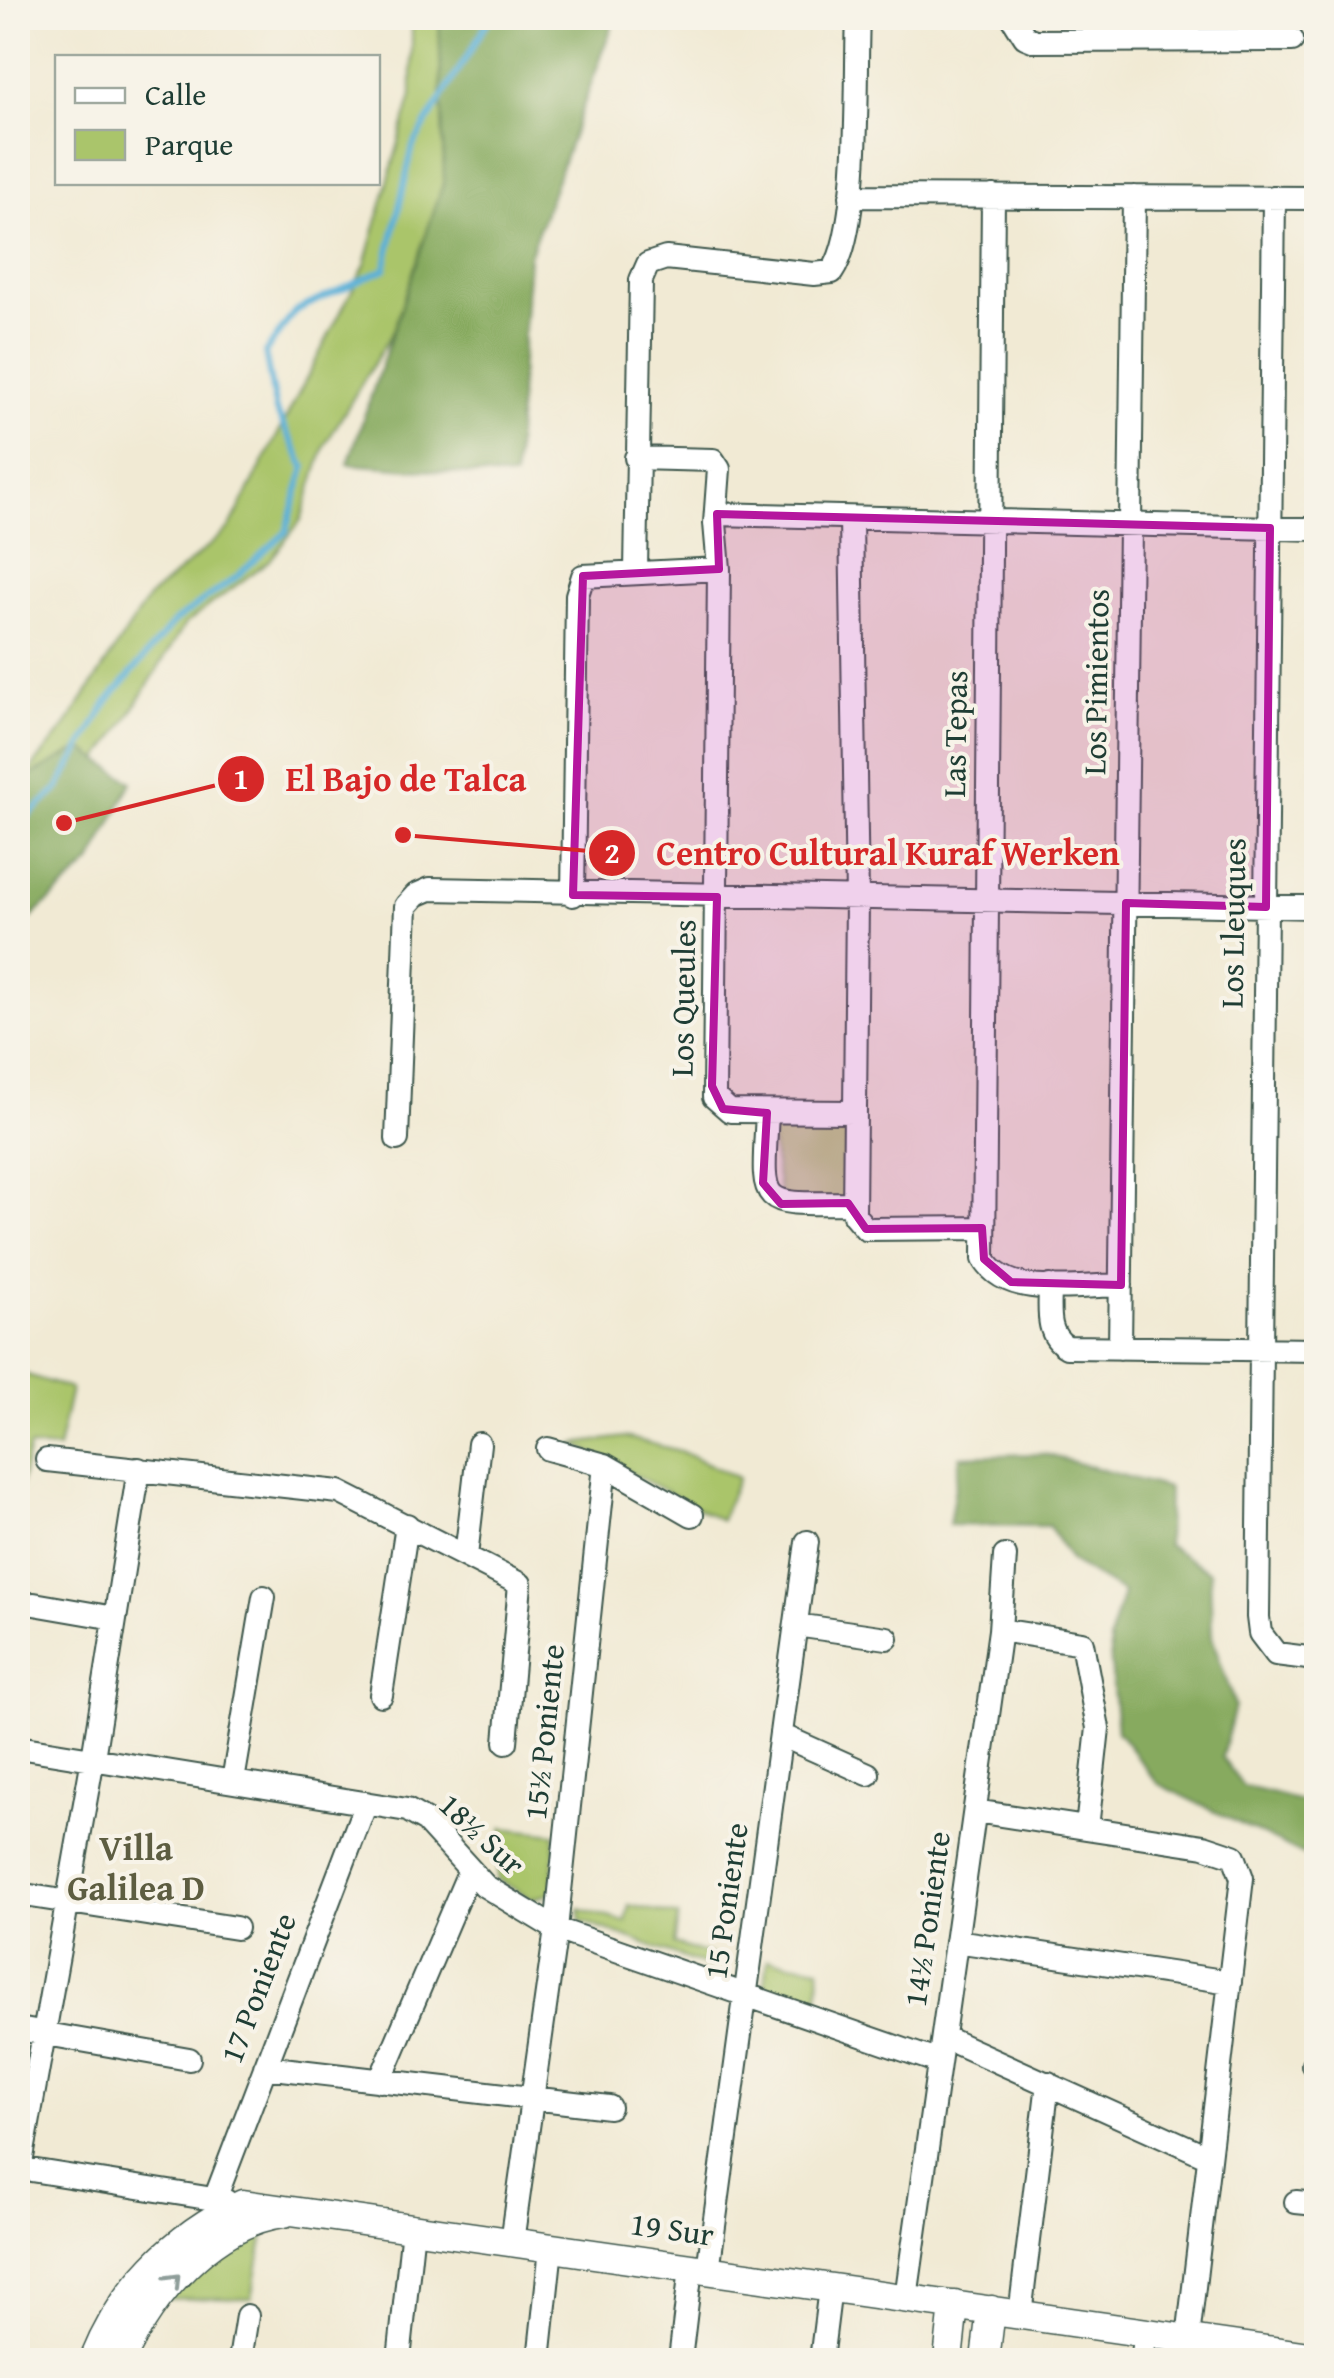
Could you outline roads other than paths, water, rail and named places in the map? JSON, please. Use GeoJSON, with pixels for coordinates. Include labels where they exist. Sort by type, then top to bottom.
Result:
{"type":"FeatureCollection","features":[{"type":"Feature","properties":{"kind":"street"},"geometry":{"type":"LineString","coordinates":[[636,571],[641,280],[648,264],[666,258],[814,274],[832,272],[841,258],[851,196],[858,18]]}},
{"type":"Feature","properties":{"kind":"street"},"geometry":{"type":"LineString","coordinates":[[1016,24],[1036,40],[1259,28],[1292,40]]}},
{"type":"Feature","properties":{"kind":"street"},"geometry":{"type":"LineString","coordinates":[[851,196],[1316,198]]}},
{"type":"Feature","properties":{"kind":"street","name":"Las Tepas"},"geometry":{"type":"LineString","coordinates":[[992,196],[982,1228],[984,1259],[991,1270],[1011,1282],[1050,1286]]}},
{"type":"Feature","properties":{"kind":"street","name":"Los Pimientos"},"geometry":{"type":"LineString","coordinates":[[1120,1348],[1134,197]]}},
{"type":"Feature","properties":{"kind":"street","name":"Los Lleuques"},"geometry":{"type":"LineString","coordinates":[[1274,198],[1258,1617],[1268,1646],[1291,1658],[1316,1659]]}},
{"type":"Feature","properties":{"kind":"street","name":"Los Queules"},"geometry":{"type":"LineString","coordinates":[[636,458],[713,460],[719,468],[712,1086],[723,1109],[855,1112]]}},
{"type":"Feature","properties":{"kind":"street"},"geometry":{"type":"LineString","coordinates":[[718,514],[1316,529]]}},
{"type":"Feature","properties":{"kind":"street"},"geometry":{"type":"LineString","coordinates":[[851,519],[857,899],[856,1214],[866,1229],[982,1228]]}},
{"type":"Feature","properties":{"kind":"street"},"geometry":{"type":"LineString","coordinates":[[573,895],[576,595],[583,576],[719,569]]}},
{"type":"Feature","properties":{"kind":"street"},"geometry":{"type":"LineString","coordinates":[[397,1139],[406,906],[416,894],[430,889],[573,895],[1316,907]]}},
{"type":"Feature","properties":{"kind":"street"},"geometry":{"type":"LineString","coordinates":[[767,1113],[763,1182],[767,1195],[781,1204],[856,1214]]}},
{"type":"Feature","properties":{"kind":"street"},"geometry":{"type":"LineString","coordinates":[[1121,1284],[1050,1286],[1050,1327],[1057,1342],[1067,1347],[1316,1350]]}},
{"type":"Feature","properties":{"kind":"street"},"geometry":{"type":"LineString","coordinates":[[466,1556],[480,1444]]}},
{"type":"Feature","properties":{"kind":"street"},"geometry":{"type":"LineString","coordinates":[[548,1448],[605,1465],[692,1514]]}},
{"type":"Feature","properties":{"kind":"street"},"geometry":{"type":"LineString","coordinates":[[46,1460],[339,1492],[520,1584],[506,1742]]}},
{"type":"Feature","properties":{"kind":"street","name":"15½ Poniente"},"geometry":{"type":"LineString","coordinates":[[512,2242],[556,1930],[605,1465]]}},
{"type":"Feature","properties":{"kind":"street"},"geometry":{"type":"LineString","coordinates":[[19,2168],[94,1758],[138,1469]]}},
{"type":"Feature","properties":{"kind":"street"},"geometry":{"type":"LineString","coordinates":[[381,1694],[407,1525]]}},
{"type":"Feature","properties":{"kind":"street","name":"15 Poniente"},"geometry":{"type":"LineString","coordinates":[[680,2360],[700,2269],[746,1992],[807,1542]]}},
{"type":"Feature","properties":{"kind":"street","name":"14½ Poniente"},"geometry":{"type":"LineString","coordinates":[[906,2298],[1000,1630],[1005,1556]]}},
{"type":"Feature","properties":{"kind":"street"},"geometry":{"type":"LineString","coordinates":[[233,1781],[264,1597]]}},
{"type":"Feature","properties":{"kind":"street"},"geometry":{"type":"LineString","coordinates":[[34,1604],[116,1618]]}},
{"type":"Feature","properties":{"kind":"street"},"geometry":{"type":"LineString","coordinates":[[796,1625],[887,1638]]}},
{"type":"Feature","properties":{"kind":"street"},"geometry":{"type":"LineString","coordinates":[[1000,1630],[1082,1643],[1098,1728],[1087,1828]]}},
{"type":"Feature","properties":{"kind":"street"},"geometry":{"type":"LineString","coordinates":[[781,1736],[868,1774]]}},
{"type":"Feature","properties":{"kind":"street","name":"18½ Sur"},"geometry":{"type":"LineString","coordinates":[[18,1747],[398,1807],[426,1821],[469,1872],[503,1899],[556,1930],[746,1992],[816,2022],[939,2062]]}},
{"type":"Feature","properties":{"kind":"street","name":"17 Poniente"},"geometry":{"type":"LineString","coordinates":[[229,2202],[265,2066],[366,1803]]}},
{"type":"Feature","properties":{"kind":"street"},"geometry":{"type":"LineString","coordinates":[[975,1811],[1204,1846],[1234,1856],[1242,1878],[1188,2338]]}},
{"type":"Feature","properties":{"kind":"street"},"geometry":{"type":"LineString","coordinates":[[380,2082],[469,1872]]}},
{"type":"Feature","properties":{"kind":"street"},"geometry":{"type":"LineString","coordinates":[[18,1894],[236,1928]]}},
{"type":"Feature","properties":{"kind":"street"},"geometry":{"type":"LineString","coordinates":[[956,1942],[1230,1982]]}},
{"type":"Feature","properties":{"kind":"street"},"geometry":{"type":"LineString","coordinates":[[18,2029],[190,2059]]}},
{"type":"Feature","properties":{"kind":"street"},"geometry":{"type":"LineString","coordinates":[[943,2037],[1209,2157]]}},
{"type":"Feature","properties":{"kind":"street"},"geometry":{"type":"LineString","coordinates":[[265,2066],[609,2107]]}},
{"type":"Feature","properties":{"kind":"street"},"geometry":{"type":"LineString","coordinates":[[1020,2314],[1048,2083]]}},
{"type":"Feature","properties":{"kind":"street","name":"19 Sur"},"geometry":{"type":"LineString","coordinates":[[19,2168],[229,2202],[1020,2314],[1144,2346],[1188,2338],[1300,2357]]}},
{"type":"Feature","properties":{"kind":"street"},"geometry":{"type":"LineString","coordinates":[[94,2360],[119,2309],[154,2266],[229,2202]]}},
{"type":"Feature","properties":{"kind":"street"},"geometry":{"type":"LineString","coordinates":[[121,2360],[144,2316],[192,2262],[252,2223],[298,2212]]}},
{"type":"Feature","properties":{"kind":"street"},"geometry":{"type":"LineString","coordinates":[[399,2360],[413,2228]]}},
{"type":"Feature","properties":{"kind":"street"},"geometry":{"type":"LineString","coordinates":[[539,2360],[551,2248]]}},
{"type":"Feature","properties":{"kind":"street"},"geometry":{"type":"LineString","coordinates":[[821,2360],[830,2288]]}},
{"type":"Feature","properties":{"kind":"street"},"geometry":{"type":"LineString","coordinates":[[948,2360],[954,2305]]}},
{"type":"Feature","properties":{"kind":"street"},"geometry":{"type":"LineString","coordinates":[[985,2360],[992,2310]]}},
{"type":"Feature","properties":{"kind":"street"},"geometry":{"type":"LineString","coordinates":[[240,2360],[247,2316]]}},
{"type":"Feature","properties":{"kind":"waterway"},"geometry":{"type":"LineString","coordinates":[[18,825],[57,790],[108,701],[175,621],[235,578],[286,532],[305,467],[276,411],[265,353],[295,311],[385,269],[413,146],[490,18]]}},
{"type":"Feature","properties":{"kind":"place","name":"El Bajo de Talca"},"geometry":{"type":"Point","coordinates":[64,823]}},
{"type":"Feature","properties":{"kind":"place","name":"Centro Cultural Kuraf Werken"},"geometry":{"type":"Point","coordinates":[403,835]}},
{"type":"Feature","properties":{"kind":"district","name":"Villa Galilea D"},"geometry":{"type":"Point","coordinates":[136,1868]}}]}
